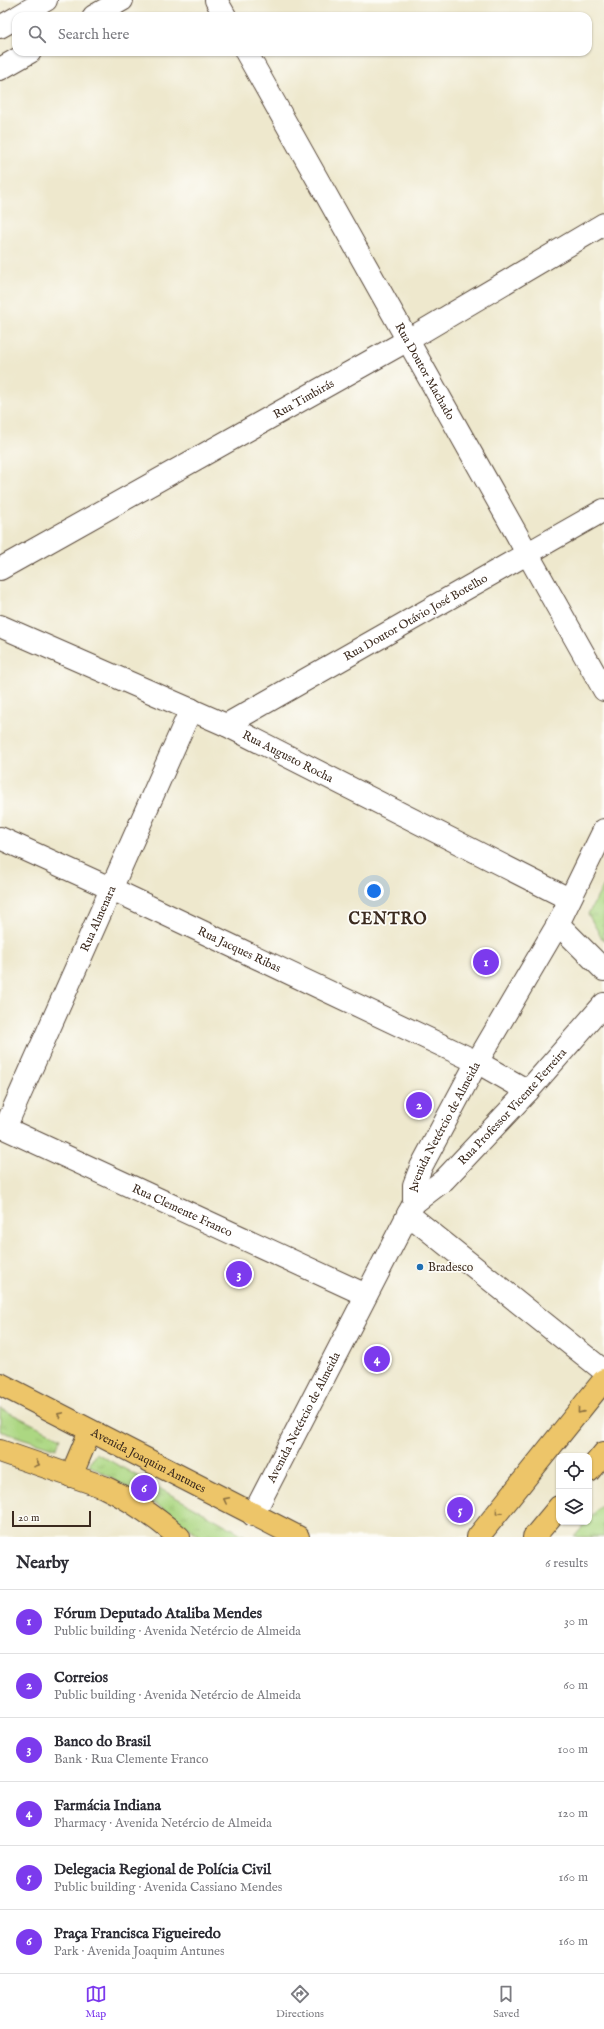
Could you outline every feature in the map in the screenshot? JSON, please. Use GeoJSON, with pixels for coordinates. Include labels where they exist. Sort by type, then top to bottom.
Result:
{"type":"FeatureCollection","features":[{"type":"Feature","properties":{"kind":"main road"},"geometry":{"type":"LineString","coordinates":[[478,1537],[604,1380]]}},
{"type":"Feature","properties":{"kind":"main road","name":"Avenida Joaquim Antunes"},"geometry":{"type":"LineString","coordinates":[[0,1384],[298,1537]]}},
{"type":"Feature","properties":{"kind":"main road"},"geometry":{"type":"LineString","coordinates":[[71,1476],[90,1431]]}},
{"type":"Feature","properties":{"kind":"main road"},"geometry":{"type":"LineString","coordinates":[[0,1451],[104,1487],[133,1501],[169,1534]]}},
{"type":"Feature","properties":{"kind":"main road"},"geometry":{"type":"LineString","coordinates":[[592,1467],[604,1453]]}},
{"type":"Feature","properties":{"kind":"main road"},"geometry":{"type":"LineString","coordinates":[[534,1537],[556,1511]]}},
{"type":"Feature","properties":{"kind":"street"},"geometry":{"type":"LineString","coordinates":[[26,12],[46,0]]}},
{"type":"Feature","properties":{"kind":"street"},"geometry":{"type":"LineString","coordinates":[[101,12],[122,0]]}},
{"type":"Feature","properties":{"kind":"street"},"geometry":{"type":"LineString","coordinates":[[216,0],[223,12]]}},
{"type":"Feature","properties":{"kind":"street"},"geometry":{"type":"LineString","coordinates":[[0,27],[12,20]]}},
{"type":"Feature","properties":{"kind":"street"},"geometry":{"type":"LineString","coordinates":[[0,69],[23,56]]}},
{"type":"Feature","properties":{"kind":"street","name":"Rua Doutor Machado"},"geometry":{"type":"LineString","coordinates":[[248,56],[604,690]]}},
{"type":"Feature","properties":{"kind":"street","name":"Rua Timbirás"},"geometry":{"type":"LineString","coordinates":[[0,569],[408,340],[604,224]]}},
{"type":"Feature","properties":{"kind":"street","name":"Rua Doutor Otávio José Botelho"},"geometry":{"type":"LineString","coordinates":[[226,725],[604,510]]}},
{"type":"Feature","properties":{"kind":"street","name":"Rua Augusto Rocha"},"geometry":{"type":"LineString","coordinates":[[0,626],[226,725],[569,899]]}},
{"type":"Feature","properties":{"kind":"street","name":"Rua Almenara"},"geometry":{"type":"LineString","coordinates":[[3,1127],[112,888],[191,709]]}},
{"type":"Feature","properties":{"kind":"street","name":"Avenida Netércio de Almeida"},"geometry":{"type":"LineString","coordinates":[[253,1515],[411,1209],[414,1185],[421,1167],[477,1062],[558,924],[604,830]]}},
{"type":"Feature","properties":{"kind":"street","name":"Rua Jacques Ribas"},"geometry":{"type":"LineString","coordinates":[[0,838],[112,888],[477,1062],[528,1091]]}},
{"type":"Feature","properties":{"kind":"street"},"geometry":{"type":"LineString","coordinates":[[558,924],[604,970]]}},
{"type":"Feature","properties":{"kind":"street","name":"Rua Professor Vicente Ferreira"},"geometry":{"type":"LineString","coordinates":[[411,1209],[444,1180],[528,1091],[604,1004]]}},
{"type":"Feature","properties":{"kind":"street","name":"Rua Clemente Franco"},"geometry":{"type":"LineString","coordinates":[[3,1127],[366,1295]]}},
{"type":"Feature","properties":{"kind":"street"},"geometry":{"type":"LineString","coordinates":[[411,1209],[604,1372]]}},
{"type":"Feature","properties":{"kind":"green space"},"geometry":{"type":"Polygon","coordinates":[[[604,885],[604,942],[588,914],[604,885]]]}},
{"type":"Feature","properties":{"kind":"green space"},"geometry":{"type":"Polygon","coordinates":[[[0,1408],[61,1438],[56,1449],[0,1431],[0,1408]]]}},
{"type":"Feature","properties":{"kind":"green space"},"geometry":{"type":"Polygon","coordinates":[[[96,1453],[247,1537],[201,1537],[167,1511],[89,1465],[96,1453]]]}},
{"type":"Feature","properties":{"kind":"green space"},"geometry":{"type":"Polygon","coordinates":[[[604,1502],[604,1537],[574,1537],[584,1525],[592,1525],[592,1516],[604,1502]]]}},
{"type":"Feature","properties":{"kind":"place","name":"Fórum Deputado Ataliba Mendes"},"geometry":{"type":"Point","coordinates":[486,962]}},
{"type":"Feature","properties":{"kind":"place","name":"Correios"},"geometry":{"type":"Point","coordinates":[419,1105]}},
{"type":"Feature","properties":{"kind":"place","name":"Bradesco"},"geometry":{"type":"Point","coordinates":[420,1267]}},
{"type":"Feature","properties":{"kind":"place","name":"Banco do Brasil"},"geometry":{"type":"Point","coordinates":[239,1274]}},
{"type":"Feature","properties":{"kind":"place","name":"Farmácia Indiana"},"geometry":{"type":"Point","coordinates":[377,1359]}},
{"type":"Feature","properties":{"kind":"place","name":"Praça Francisca Figueiredo"},"geometry":{"type":"Point","coordinates":[144,1488]}},
{"type":"Feature","properties":{"kind":"place","name":"Delegacia Regional de Polícia Civil"},"geometry":{"type":"Point","coordinates":[460,1510]}},
{"type":"Feature","properties":{"kind":"district","name":"CENTRO"},"geometry":{"type":"Point","coordinates":[388,920]}}]}
